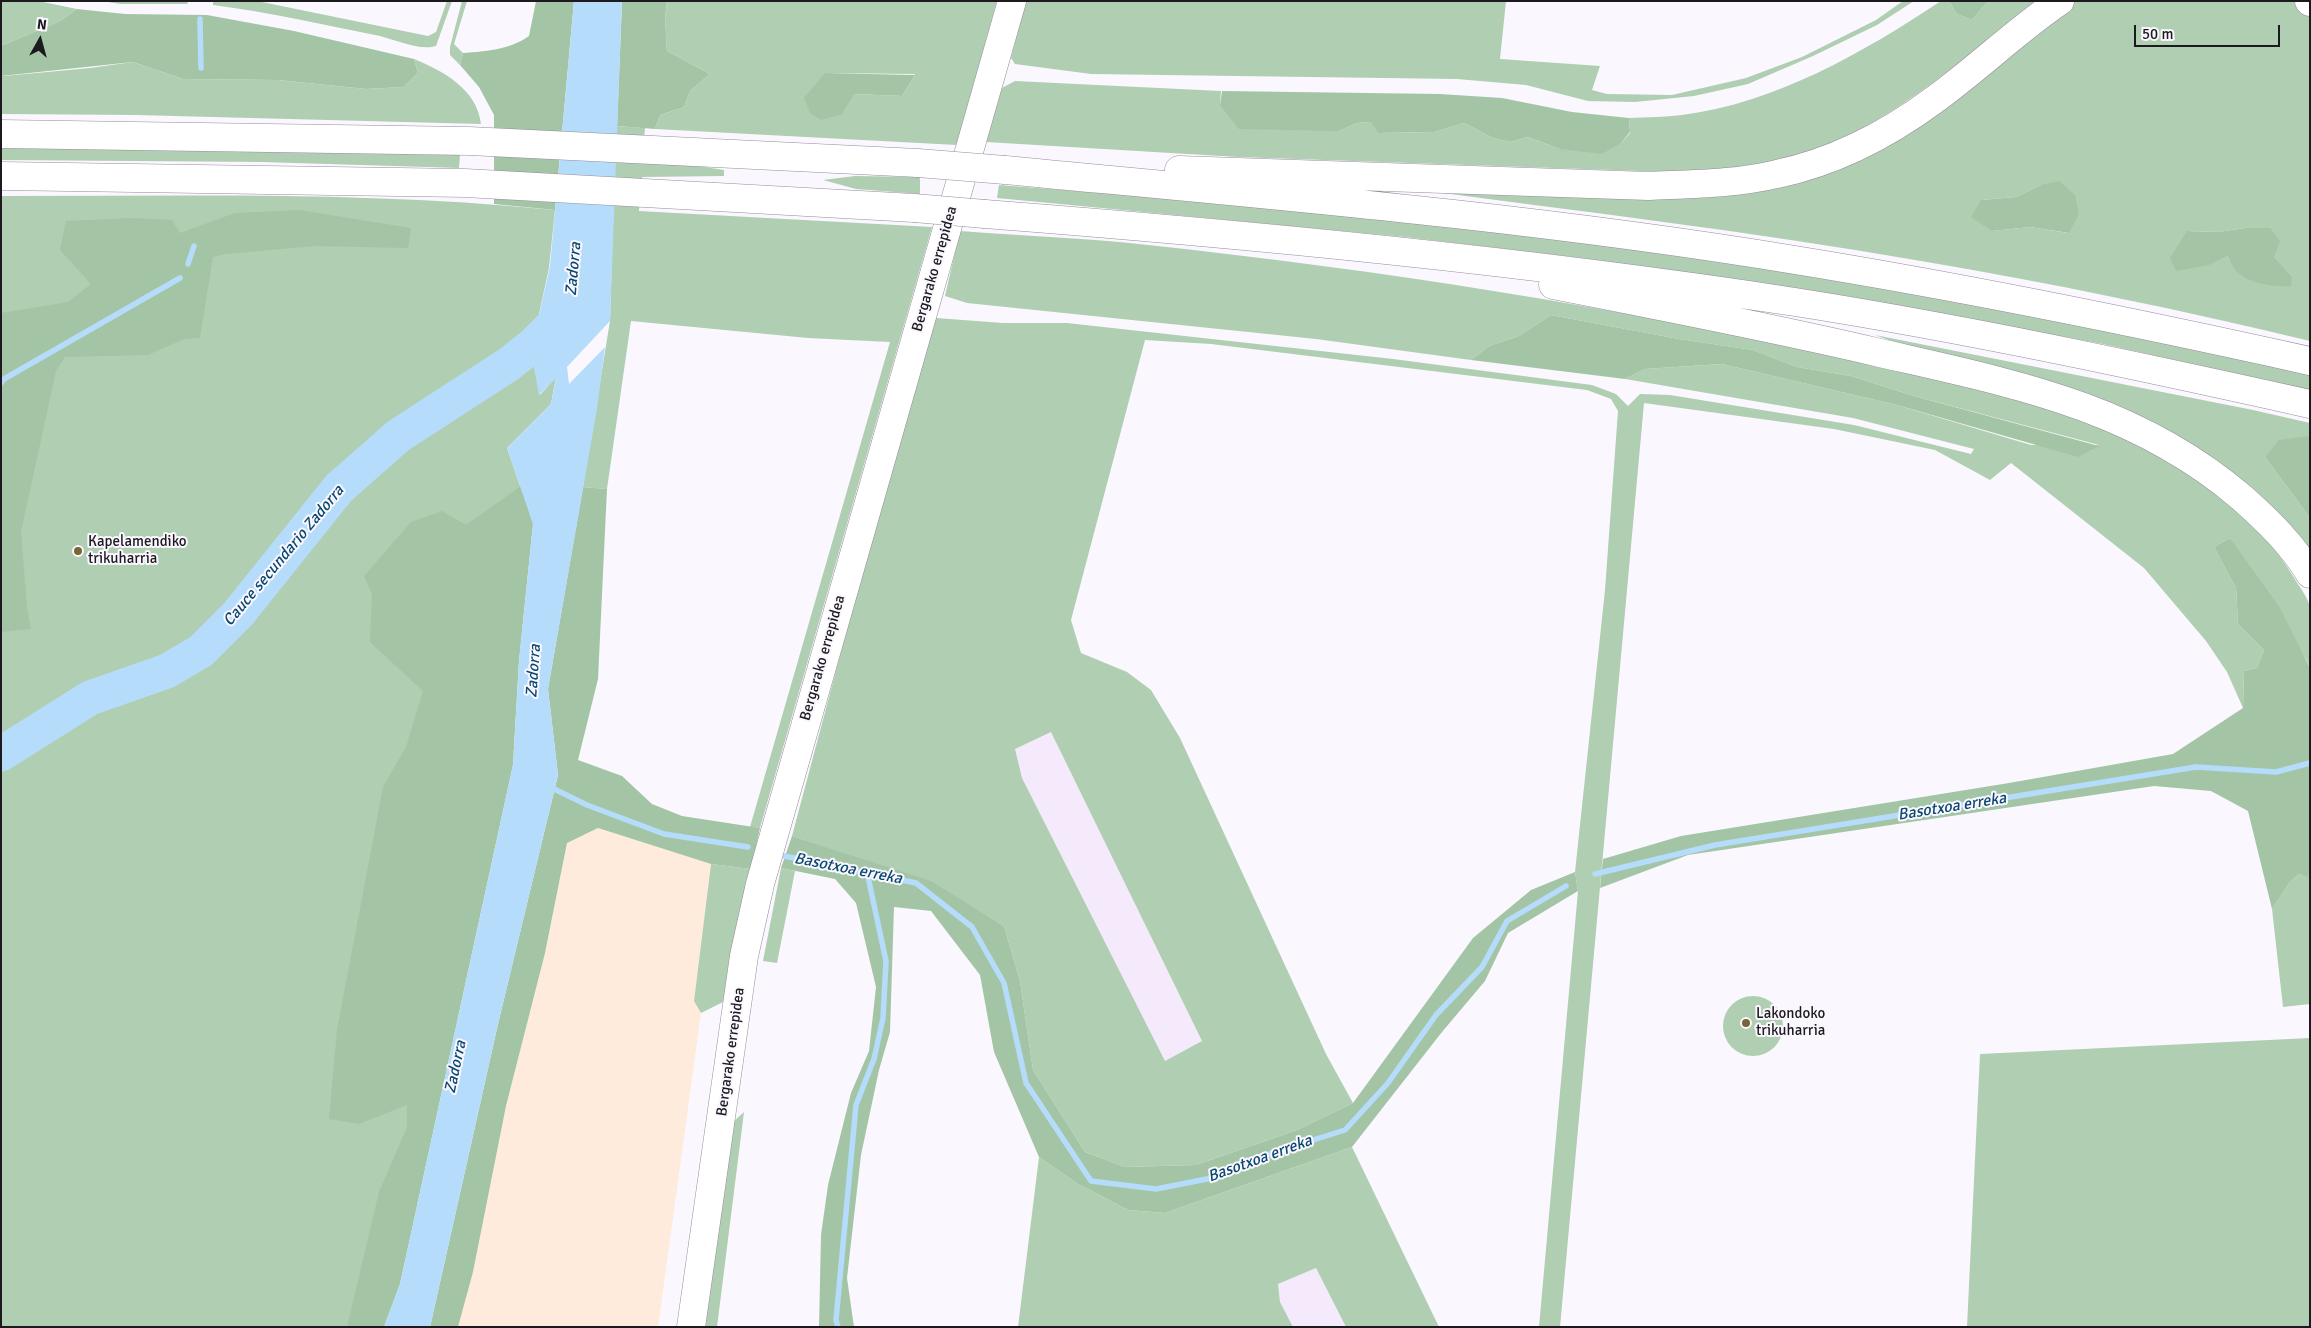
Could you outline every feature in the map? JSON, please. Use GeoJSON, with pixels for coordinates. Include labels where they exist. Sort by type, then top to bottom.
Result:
{"type":"FeatureCollection","features":[{"type":"Feature","properties":{"kind":"main road","name":"Bergarako errepidea"},"geometry":{"type":"LineString","coordinates":[[691,1327],[744,956],[760,884],[1012,1]]}},
{"type":"Feature","properties":{"kind":"main road"},"geometry":{"type":"LineString","coordinates":[[1005,170],[1186,170],[1649,186],[1716,183],[1778,174],[1828,159],[1882,134],[1934,100],[2060,1]]}},
{"type":"Feature","properties":{"kind":"main road"},"geometry":{"type":"LineString","coordinates":[[1,134],[469,141],[918,164],[1005,170],[1389,207],[1600,232],[1793,260],[2116,318],[2310,360]]}},
{"type":"Feature","properties":{"kind":"main road"},"geometry":{"type":"LineString","coordinates":[[1,176],[465,183],[650,192],[914,208],[1358,246],[1596,274],[1797,302],[2133,365],[2310,404]]}},
{"type":"Feature","properties":{"kind":"main road"},"geometry":{"type":"LineString","coordinates":[[1358,246],[1813,337],[2006,382],[2116,418],[2185,455],[2220,479],[2260,513],[2297,552],[2310,574]]}},
{"type":"Feature","properties":{"kind":"shaded area"},"geometry":{"type":"Polygon","coordinates":[[[1051,732],[1202,1041],[1165,1061],[1022,778],[1015,749],[1051,732]]]}},
{"type":"Feature","properties":{"kind":"shaded area"},"geometry":{"type":"Polygon","coordinates":[[[598,828],[711,864],[694,1000],[701,1013],[658,1327],[458,1327],[473,1272],[506,1106],[545,953],[567,843],[598,828]]]}},
{"type":"Feature","properties":{"kind":"shaded area"},"geometry":{"type":"Polygon","coordinates":[[[1316,1268],[1346,1327],[1293,1327],[1280,1302],[1278,1284],[1316,1268]]]}},
{"type":"Feature","properties":{"kind":"green space"},"geometry":{"type":"Polygon","coordinates":[[[1,1],[38,1],[77,9],[60,21],[1,46],[1,1]]]}},
{"type":"Feature","properties":{"kind":"green space"},"geometry":{"type":"Polygon","coordinates":[[[102,1],[187,1],[188,4],[120,4],[102,1]]]}},
{"type":"Feature","properties":{"kind":"green space"},"geometry":{"type":"Polygon","coordinates":[[[213,1],[257,1],[428,36],[436,32],[447,1],[452,1],[436,46],[423,47],[296,19],[213,5],[213,1]]]}},
{"type":"Feature","properties":{"kind":"green space"},"geometry":{"type":"Polygon","coordinates":[[[462,1],[467,1],[454,44],[463,53],[460,65],[450,55],[450,47],[462,1]]]}},
{"type":"Feature","properties":{"kind":"green space"},"geometry":{"type":"Polygon","coordinates":[[[536,1],[574,1],[555,210],[494,204],[494,115],[479,87],[460,65],[463,53],[506,47],[529,36],[536,1]]]}},
{"type":"Feature","properties":{"kind":"green space"},"geometry":{"type":"Polygon","coordinates":[[[622,1],[667,1],[665,18],[667,51],[710,74],[690,91],[684,107],[660,115],[655,129],[617,126],[622,1]]]}},
{"type":"Feature","properties":{"kind":"green space"},"geometry":{"type":"Polygon","coordinates":[[[667,1],[997,1],[957,145],[655,129],[660,115],[684,107],[690,91],[710,74],[667,51],[665,18],[667,1]],[[826,73],[854,94],[902,96],[914,74],[826,73]]]}},
{"type":"Feature","properties":{"kind":"green space"},"geometry":{"type":"Polygon","coordinates":[[[1026,1],[1506,1],[1500,59],[1600,66],[1592,90],[1607,94],[1672,95],[1746,78],[1802,57],[1876,20],[1903,1],[1914,1],[1877,25],[1813,56],[1748,84],[1694,96],[1635,102],[1588,101],[1526,85],[1457,79],[1091,74],[1015,64],[1011,58],[1026,1]]]}},
{"type":"Feature","properties":{"kind":"green space"},"geometry":{"type":"Polygon","coordinates":[[[1941,1],[1949,1],[1957,14],[1972,20],[1988,1],[2036,1],[1919,93],[1856,132],[1822,147],[1787,159],[1758,166],[1670,172],[1238,157],[986,142],[1002,88],[1015,81],[1221,91],[1220,105],[1339,131],[1357,123],[1370,122],[1380,133],[1434,132],[1464,123],[1493,138],[1510,142],[1528,137],[1560,149],[1621,143],[1630,133],[1629,118],[1663,117],[1717,109],[1785,87],[1818,73],[1881,39],[1941,1]]]}},
{"type":"Feature","properties":{"kind":"green space"},"geometry":{"type":"Polygon","coordinates":[[[1949,1],[1988,1],[1972,20],[1957,14],[1949,1]]]}},
{"type":"Feature","properties":{"kind":"green space"},"geometry":{"type":"Polygon","coordinates":[[[2073,1],[2298,1],[2310,13],[2310,341],[2019,278],[1857,250],[1405,188],[1791,181],[2073,1]],[[2041,185],[2016,197],[1981,200],[1992,231],[2030,227],[2068,233],[2041,185]],[[2246,228],[2218,232],[2188,231],[2227,256],[2235,270],[2292,276],[2246,228]]]}},
{"type":"Feature","properties":{"kind":"green space"},"geometry":{"type":"Polygon","coordinates":[[[77,9],[125,14],[207,15],[294,31],[414,59],[418,73],[404,87],[366,89],[278,80],[183,79],[133,62],[1,76],[1,46],[60,21],[77,9]]]}},
{"type":"Feature","properties":{"kind":"green space"},"geometry":{"type":"Polygon","coordinates":[[[414,59],[436,69],[466,91],[478,112],[481,124],[136,115],[1,114],[1,76],[133,62],[183,79],[278,80],[366,89],[404,87],[418,73],[414,59]]]}},
{"type":"Feature","properties":{"kind":"green space"},"geometry":{"type":"Polygon","coordinates":[[[825,73],[915,75],[902,96],[854,94],[842,114],[821,120],[810,113],[804,98],[825,73]]]}},
{"type":"Feature","properties":{"kind":"green space"},"geometry":{"type":"Polygon","coordinates":[[[1222,91],[1440,94],[1502,98],[1572,112],[1629,118],[1630,132],[1621,143],[1602,154],[1560,149],[1528,137],[1510,142],[1493,138],[1464,123],[1434,132],[1379,133],[1370,122],[1357,123],[1339,131],[1239,129],[1220,105],[1222,91]]]}},
{"type":"Feature","properties":{"kind":"green space"},"geometry":{"type":"Polygon","coordinates":[[[616,126],[645,128],[642,162],[685,164],[724,170],[724,176],[642,177],[639,211],[932,227],[760,828],[750,827],[890,342],[808,338],[631,321],[607,489],[583,487],[610,321],[616,126]]]}},
{"type":"Feature","properties":{"kind":"green space"},"geometry":{"type":"Polygon","coordinates":[[[1,146],[263,149],[460,155],[459,168],[262,162],[1,160],[1,146]]]}},
{"type":"Feature","properties":{"kind":"green space"},"geometry":{"type":"Polygon","coordinates":[[[855,176],[920,177],[920,194],[856,189],[823,180],[855,176]]]}},
{"type":"Feature","properties":{"kind":"green space"},"geometry":{"type":"Polygon","coordinates":[[[2059,181],[2075,195],[2079,214],[2069,233],[2030,227],[1992,231],[1971,217],[1981,200],[2016,197],[2041,185],[2059,181]]]}},
{"type":"Feature","properties":{"kind":"green space"},"geometry":{"type":"Polygon","coordinates":[[[999,185],[1240,204],[1450,225],[1715,261],[1962,302],[2211,351],[2310,374],[2310,390],[2103,344],[1846,296],[1582,258],[1405,237],[997,198],[999,185]]]}},
{"type":"Feature","properties":{"kind":"green space"},"geometry":{"type":"Polygon","coordinates":[[[209,195],[348,197],[486,204],[555,210],[549,268],[531,351],[540,395],[556,377],[551,404],[507,448],[533,524],[384,1327],[1,1327],[1,196],[209,195]]]}},
{"type":"Feature","properties":{"kind":"green space"},"geometry":{"type":"Polygon","coordinates":[[[299,210],[411,228],[408,248],[315,246],[226,254],[213,257],[200,338],[184,339],[148,355],[65,357],[56,371],[21,532],[27,607],[31,629],[1,632],[1,313],[68,302],[91,284],[60,250],[66,221],[131,218],[172,220],[180,233],[235,213],[299,210]]]}},
{"type":"Feature","properties":{"kind":"green space"},"geometry":{"type":"Polygon","coordinates":[[[2246,228],[2270,228],[2280,241],[2274,257],[2292,276],[2291,286],[2269,285],[2247,279],[2235,270],[2227,256],[2209,265],[2176,271],[2170,258],[2187,231],[2218,232],[2246,228]]]}},
{"type":"Feature","properties":{"kind":"green space"},"geometry":{"type":"Polygon","coordinates":[[[960,231],[1125,243],[1323,266],[1496,291],[1583,306],[1755,339],[1951,382],[2026,401],[2098,426],[2132,441],[2203,483],[2245,517],[2281,558],[2308,600],[2310,607],[2310,668],[2230,538],[2214,547],[2236,588],[2238,624],[2264,650],[2257,668],[2244,671],[2243,708],[2227,672],[2206,641],[2144,568],[2011,463],[1990,480],[1935,450],[1834,429],[1644,403],[1560,1327],[1539,1327],[1578,891],[1575,872],[1605,590],[1618,411],[1611,399],[1587,390],[1211,344],[1145,340],[1071,620],[1081,653],[1127,672],[1151,690],[1180,738],[1326,1054],[1353,1103],[1297,1130],[1196,1165],[1125,1167],[1085,1152],[1033,1070],[1020,981],[1004,926],[931,882],[792,836],[889,472],[936,318],[1003,323],[1067,323],[1393,359],[1592,385],[1616,394],[1628,406],[1640,394],[1670,395],[1854,425],[1971,454],[1974,449],[1853,418],[1625,379],[1645,369],[1722,364],[1897,405],[2031,445],[2099,445],[1914,396],[1851,376],[1797,367],[1753,350],[1679,339],[1551,315],[1519,336],[1489,346],[1471,360],[1316,339],[967,303],[945,296],[960,231]],[[1051,732],[1015,749],[1022,778],[1165,1061],[1202,1041],[1051,732]]]}},
{"type":"Feature","properties":{"kind":"green space"},"geometry":{"type":"Polygon","coordinates":[[[1551,315],[1679,339],[1753,350],[1797,367],[1851,376],[1914,396],[2099,446],[2078,457],[1897,405],[1722,364],[1645,369],[1625,379],[1471,360],[1489,346],[1519,336],[1551,315]]]}},
{"type":"Feature","properties":{"kind":"green space"},"geometry":{"type":"Polygon","coordinates":[[[1875,335],[2310,423],[2310,436],[2265,457],[2310,518],[2310,558],[2211,459],[1875,335]]]}},
{"type":"Feature","properties":{"kind":"green space"},"geometry":{"type":"Polygon","coordinates":[[[2310,436],[2310,518],[2265,457],[2279,440],[2310,436]]]}},
{"type":"Feature","properties":{"kind":"green space"},"geometry":{"type":"Polygon","coordinates":[[[521,486],[533,524],[519,661],[513,765],[400,1284],[384,1327],[347,1327],[379,1192],[407,1127],[407,1105],[359,1124],[329,1119],[337,1030],[383,787],[406,747],[423,691],[370,642],[372,594],[364,576],[411,522],[442,511],[466,525],[521,486]]]}},
{"type":"Feature","properties":{"kind":"green space"},"geometry":{"type":"Polygon","coordinates":[[[583,487],[607,489],[598,679],[578,760],[622,776],[652,804],[682,816],[760,828],[751,869],[711,864],[598,828],[567,843],[545,953],[506,1106],[473,1272],[458,1327],[430,1327],[498,1024],[558,775],[548,689],[583,487]]]}},
{"type":"Feature","properties":{"kind":"green space"},"geometry":{"type":"Polygon","coordinates":[[[2230,538],[2280,608],[2310,668],[2310,869],[2308,877],[2299,874],[2290,882],[2272,909],[2248,811],[2211,791],[2154,786],[1688,855],[1600,888],[1603,859],[1681,836],[2009,783],[2173,754],[2243,708],[2244,671],[2257,668],[2264,650],[2238,624],[2236,588],[2214,547],[2230,538]]]}},
{"type":"Feature","properties":{"kind":"green space"},"geometry":{"type":"Polygon","coordinates":[[[792,836],[931,881],[1004,926],[1020,981],[1033,1070],[1085,1152],[1125,1167],[1196,1165],[1297,1130],[1353,1103],[1473,938],[1531,890],[1575,872],[1578,891],[1508,933],[1485,981],[1442,1032],[1352,1147],[1165,1213],[1128,1210],[1078,1184],[1039,1157],[994,1052],[980,975],[931,911],[894,907],[890,1032],[879,1070],[861,1155],[847,1278],[854,1327],[819,1327],[821,1235],[828,1185],[851,1093],[869,1051],[876,987],[856,903],[835,879],[781,868],[792,836]]]}},
{"type":"Feature","properties":{"kind":"green space"},"geometry":{"type":"Polygon","coordinates":[[[711,864],[751,869],[727,1000],[701,1013],[694,1001],[711,864]]]}},
{"type":"Feature","properties":{"kind":"green space"},"geometry":{"type":"Polygon","coordinates":[[[781,868],[795,871],[777,963],[763,961],[781,868]]]}},
{"type":"Feature","properties":{"kind":"green space"},"geometry":{"type":"Polygon","coordinates":[[[2310,869],[2310,1004],[2283,1007],[2272,909],[2290,882],[2299,874],[2308,876],[2310,869]]]}},
{"type":"Feature","properties":{"kind":"green space"},"geometry":{"type":"Polygon","coordinates":[[[1747,996],[1759,996],[1770,1001],[1778,1009],[1783,1020],[1781,1038],[1770,1051],[1759,1056],[1747,1056],[1736,1051],[1728,1043],[1723,1032],[1723,1020],[1728,1009],[1736,1001],[1747,996]]]}},
{"type":"Feature","properties":{"kind":"green space"},"geometry":{"type":"Polygon","coordinates":[[[2310,1038],[2310,1327],[1967,1327],[1980,1054],[2310,1038]]]}},
{"type":"Feature","properties":{"kind":"green space"},"geometry":{"type":"Polygon","coordinates":[[[744,1112],[717,1327],[703,1327],[732,1123],[744,1112]]]}},
{"type":"Feature","properties":{"kind":"green space"},"geometry":{"type":"Polygon","coordinates":[[[1352,1147],[1439,1327],[1346,1327],[1316,1268],[1278,1284],[1280,1302],[1293,1327],[1018,1327],[1039,1157],[1078,1184],[1128,1210],[1165,1213],[1352,1147]]]}},
{"type":"Feature","properties":{"kind":"water","name":"Zadorra"},"geometry":{"type":"Polygon","coordinates":[[[574,1],[622,1],[610,321],[567,367],[569,384],[605,347],[597,409],[548,689],[558,775],[498,1024],[430,1327],[384,1327],[400,1284],[513,765],[519,661],[533,524],[507,448],[551,404],[556,378],[539,395],[531,351],[550,266],[574,1]]]}},
{"type":"Feature","properties":{"kind":"waterway"},"geometry":{"type":"LineString","coordinates":[[200,19],[201,68]]}},
{"type":"Feature","properties":{"kind":"waterway"},"geometry":{"type":"LineString","coordinates":[[188,264],[194,246]]}},
{"type":"Feature","properties":{"kind":"waterway"},"geometry":{"type":"LineString","coordinates":[[1,383],[4,379],[180,278]]}},
{"type":"Feature","properties":{"kind":"waterway","name":"Cauce secundario Zadorra"},"geometry":{"type":"LineString","coordinates":[[1,754],[90,698],[167,671],[201,651],[238,614],[339,488],[398,436],[509,364],[533,345],[566,312]]}},
{"type":"Feature","properties":{"kind":"waterway","name":"Basotxoa erreka"},"geometry":{"type":"LineString","coordinates":[[1595,874],[1715,845],[2196,767],[2276,772],[2310,763]]}},
{"type":"Feature","properties":{"kind":"waterway","name":"Basotxoa erreka"},"geometry":{"type":"LineString","coordinates":[[548,786],[587,805],[664,834],[748,847]]}},
{"type":"Feature","properties":{"kind":"waterway","name":"Basotxoa erreka"},"geometry":{"type":"LineString","coordinates":[[784,856],[916,883],[972,927],[1004,983],[1026,1083],[1091,1181],[1156,1189],[1212,1178],[1272,1153],[1345,1130],[1388,1083],[1436,1015],[1482,967],[1507,921],[1566,886]]}},
{"type":"Feature","properties":{"kind":"waterway"},"geometry":{"type":"LineString","coordinates":[[838,1327],[836,1320],[856,1105],[874,1059],[883,1018],[886,961],[867,872]]}},
{"type":"Feature","properties":{"kind":"place","name":"Kapelamendiko trikuharria"},"geometry":{"type":"Point","coordinates":[78,551]}},
{"type":"Feature","properties":{"kind":"place","name":"Lakondoko trikuharria"},"geometry":{"type":"Point","coordinates":[1746,1023]}}]}
